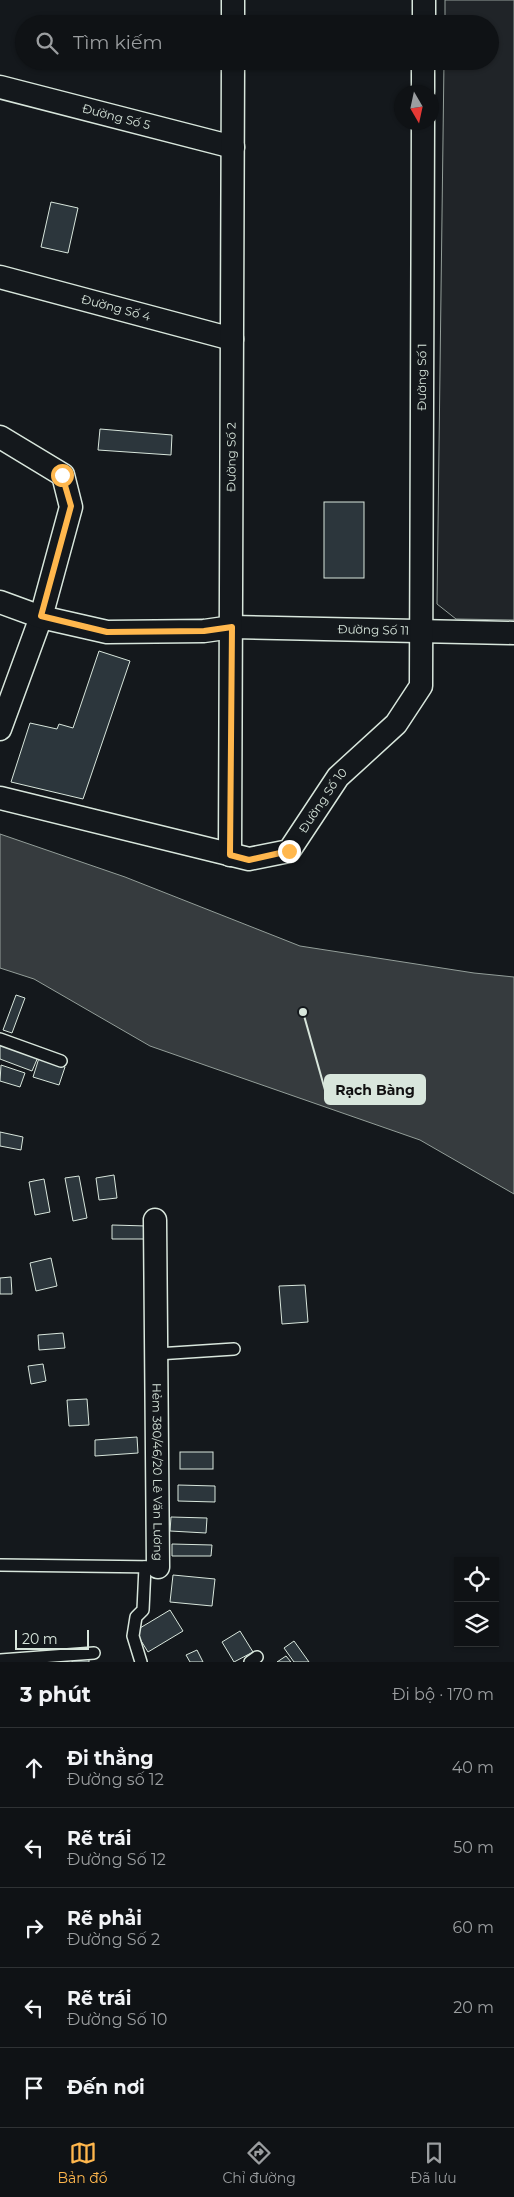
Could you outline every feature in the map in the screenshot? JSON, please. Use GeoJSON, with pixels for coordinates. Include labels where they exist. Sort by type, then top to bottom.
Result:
{"type":"FeatureCollection","features":[{"type":"Feature","properties":{"kind":"street"},"geometry":{"type":"LineString","coordinates":[[233,0],[233,15]]}},
{"type":"Feature","properties":{"kind":"street"},"geometry":{"type":"LineString","coordinates":[[424,0],[424,15]]}},
{"type":"Feature","properties":{"kind":"street","name":"Đường Số 2"},"geometry":{"type":"LineString","coordinates":[[230,855],[233,70]]}},
{"type":"Feature","properties":{"kind":"street"},"geometry":{"type":"LineString","coordinates":[[423,70],[423,85]]}},
{"type":"Feature","properties":{"kind":"street","name":"Đường Số 5"},"geometry":{"type":"LineString","coordinates":[[0,86],[233,147]]}},
{"type":"Feature","properties":{"kind":"street","name":"Đường Số 1"},"geometry":{"type":"LineString","coordinates":[[420,631],[423,130]]}},
{"type":"Feature","properties":{"kind":"street","name":"Đường Số 4"},"geometry":{"type":"LineString","coordinates":[[0,277],[232,339]]}},
{"type":"Feature","properties":{"kind":"street"},"geometry":{"type":"LineString","coordinates":[[0,437],[62,475],[71,506],[41,616],[0,729]]}},
{"type":"Feature","properties":{"kind":"street","name":"Đường Số 11"},"geometry":{"type":"LineString","coordinates":[[0,602],[41,616],[107,632],[204,631],[232,627],[514,632]]}},
{"type":"Feature","properties":{"kind":"street","name":"Đường Số 10"},"geometry":{"type":"LineString","coordinates":[[0,798],[249,860],[289,851],[338,777],[396,724],[421,686],[420,631]]}},
{"type":"Feature","properties":{"kind":"street","name":"Hẻm 380/46/20 Lê Văn Lương"},"geometry":{"type":"LineString","coordinates":[[152,1567],[157,1354],[154,1220]]}},
{"type":"Feature","properties":{"kind":"lane"},"geometry":{"type":"LineString","coordinates":[[0,1039],[61,1061]]}},
{"type":"Feature","properties":{"kind":"lane"},"geometry":{"type":"LineString","coordinates":[[157,1354],[234,1349]]}},
{"type":"Feature","properties":{"kind":"lane","name":"Hẻm 380/46/20 Lê Văn Lương"},"geometry":{"type":"LineString","coordinates":[[0,1565],[152,1567]]}},
{"type":"Feature","properties":{"kind":"lane"},"geometry":{"type":"LineString","coordinates":[[141,1662],[133,1636],[136,1617],[143,1610],[152,1567]]}},
{"type":"Feature","properties":{"kind":"lane"},"geometry":{"type":"LineString","coordinates":[[0,1660],[94,1654]]}},
{"type":"Feature","properties":{"kind":"shaded area"},"geometry":{"type":"Polygon","coordinates":[[[445,0],[514,0],[514,620],[456,619],[437,604],[444,70],[499,70],[499,15],[445,15],[445,0]]]}},
{"type":"Feature","properties":{"kind":"shaded area"},"geometry":{"type":"Polygon","coordinates":[[[0,834],[125,877],[300,946],[474,973],[514,977],[514,1194],[420,1140],[150,1046],[34,979],[0,968],[0,834]]]}},
{"type":"Feature","properties":{"kind":"building"},"geometry":{"type":"Polygon","coordinates":[[[51,202],[78,208],[68,253],[41,247],[51,202]]]}},
{"type":"Feature","properties":{"kind":"building"},"geometry":{"type":"Polygon","coordinates":[[[100,429],[172,435],[171,455],[98,450],[100,429]]]}},
{"type":"Feature","properties":{"kind":"building"},"geometry":{"type":"Polygon","coordinates":[[[324,502],[364,502],[364,578],[324,578],[324,502]]]}},
{"type":"Feature","properties":{"kind":"building"},"geometry":{"type":"Polygon","coordinates":[[[99,651],[130,661],[83,799],[11,782],[30,723],[57,729],[59,724],[73,728],[99,651]]]}},
{"type":"Feature","properties":{"kind":"building"},"geometry":{"type":"Polygon","coordinates":[[[16,995],[25,998],[12,1033],[3,1030],[16,995]]]}},
{"type":"Feature","properties":{"kind":"building"},"geometry":{"type":"Polygon","coordinates":[[[0,1042],[38,1057],[32,1071],[0,1059],[0,1042]]]}},
{"type":"Feature","properties":{"kind":"building"},"geometry":{"type":"Polygon","coordinates":[[[39,1058],[65,1067],[59,1085],[33,1077],[39,1058]]]}},
{"type":"Feature","properties":{"kind":"building"},"geometry":{"type":"Polygon","coordinates":[[[1,1065],[25,1073],[20,1087],[0,1081],[1,1065]]]}},
{"type":"Feature","properties":{"kind":"building"},"geometry":{"type":"Polygon","coordinates":[[[0,1132],[23,1137],[21,1150],[0,1146],[0,1132]]]}},
{"type":"Feature","properties":{"kind":"building"},"geometry":{"type":"Polygon","coordinates":[[[114,1175],[117,1198],[99,1200],[96,1178],[114,1175]]]}},
{"type":"Feature","properties":{"kind":"building"},"geometry":{"type":"Polygon","coordinates":[[[79,1176],[87,1218],[73,1221],[65,1178],[79,1176]]]}},
{"type":"Feature","properties":{"kind":"building"},"geometry":{"type":"Polygon","coordinates":[[[44,1179],[50,1212],[35,1215],[29,1182],[44,1179]]]}},
{"type":"Feature","properties":{"kind":"building"},"geometry":{"type":"Polygon","coordinates":[[[112,1225],[147,1226],[147,1239],[112,1239],[112,1225]]]}},
{"type":"Feature","properties":{"kind":"building"},"geometry":{"type":"Polygon","coordinates":[[[51,1258],[57,1286],[36,1291],[30,1263],[51,1258]]]}},
{"type":"Feature","properties":{"kind":"building"},"geometry":{"type":"Polygon","coordinates":[[[11,1277],[12,1294],[0,1294],[0,1278],[11,1277]]]}},
{"type":"Feature","properties":{"kind":"building"},"geometry":{"type":"Polygon","coordinates":[[[305,1285],[308,1322],[282,1324],[279,1286],[305,1285]]]}},
{"type":"Feature","properties":{"kind":"building"},"geometry":{"type":"Polygon","coordinates":[[[63,1333],[65,1348],[39,1350],[38,1335],[63,1333]]]}},
{"type":"Feature","properties":{"kind":"building"},"geometry":{"type":"Polygon","coordinates":[[[43,1364],[46,1381],[31,1384],[28,1366],[43,1364]]]}},
{"type":"Feature","properties":{"kind":"building"},"geometry":{"type":"Polygon","coordinates":[[[87,1399],[89,1425],[69,1426],[67,1400],[87,1399]]]}},
{"type":"Feature","properties":{"kind":"building"},"geometry":{"type":"Polygon","coordinates":[[[137,1437],[138,1453],[95,1456],[95,1440],[137,1437]]]}},
{"type":"Feature","properties":{"kind":"building"},"geometry":{"type":"Polygon","coordinates":[[[180,1452],[213,1452],[213,1469],[180,1469],[180,1452]]]}},
{"type":"Feature","properties":{"kind":"building"},"geometry":{"type":"Polygon","coordinates":[[[178,1485],[215,1486],[215,1502],[178,1501],[178,1485]]]}},
{"type":"Feature","properties":{"kind":"building"},"geometry":{"type":"Polygon","coordinates":[[[171,1517],[207,1518],[206,1533],[170,1531],[171,1517]]]}},
{"type":"Feature","properties":{"kind":"building"},"geometry":{"type":"Polygon","coordinates":[[[172,1544],[212,1545],[211,1556],[172,1556],[172,1544]]]}},
{"type":"Feature","properties":{"kind":"building"},"geometry":{"type":"Polygon","coordinates":[[[173,1575],[215,1579],[212,1606],[170,1602],[173,1575]]]}},
{"type":"Feature","properties":{"kind":"building"},"geometry":{"type":"Polygon","coordinates":[[[170,1610],[183,1631],[148,1652],[135,1631],[170,1610]]]}},
{"type":"Feature","properties":{"kind":"building"},"geometry":{"type":"Polygon","coordinates":[[[240,1631],[253,1652],[234,1662],[222,1642],[240,1631]]]}},
{"type":"Feature","properties":{"kind":"building"},"geometry":{"type":"Polygon","coordinates":[[[294,1641],[309,1662],[294,1662],[284,1648],[294,1641]]]}},
{"type":"Feature","properties":{"kind":"building"},"geometry":{"type":"Polygon","coordinates":[[[197,1650],[203,1662],[190,1662],[186,1655],[197,1650]]]}},
{"type":"Feature","properties":{"kind":"building"},"geometry":{"type":"Polygon","coordinates":[[[286,1656],[291,1662],[277,1662],[286,1656]]]}},
{"type":"Feature","properties":{"kind":"building"},"geometry":{"type":"Polygon","coordinates":[[[89,1658],[89,1662],[72,1662],[72,1660],[89,1658]]]}},
{"type":"Feature","properties":{"kind":"place","name":"Rạch Bàng"},"geometry":{"type":"Point","coordinates":[303,1012]}},
{"type":"Feature","properties":{"kind":"route"},"geometry":{"type":"LineString","coordinates":[[62,475],[71,506],[41,616],[107,632],[204,631],[232,627],[230,855],[249,860],[289,851]]}}]}
